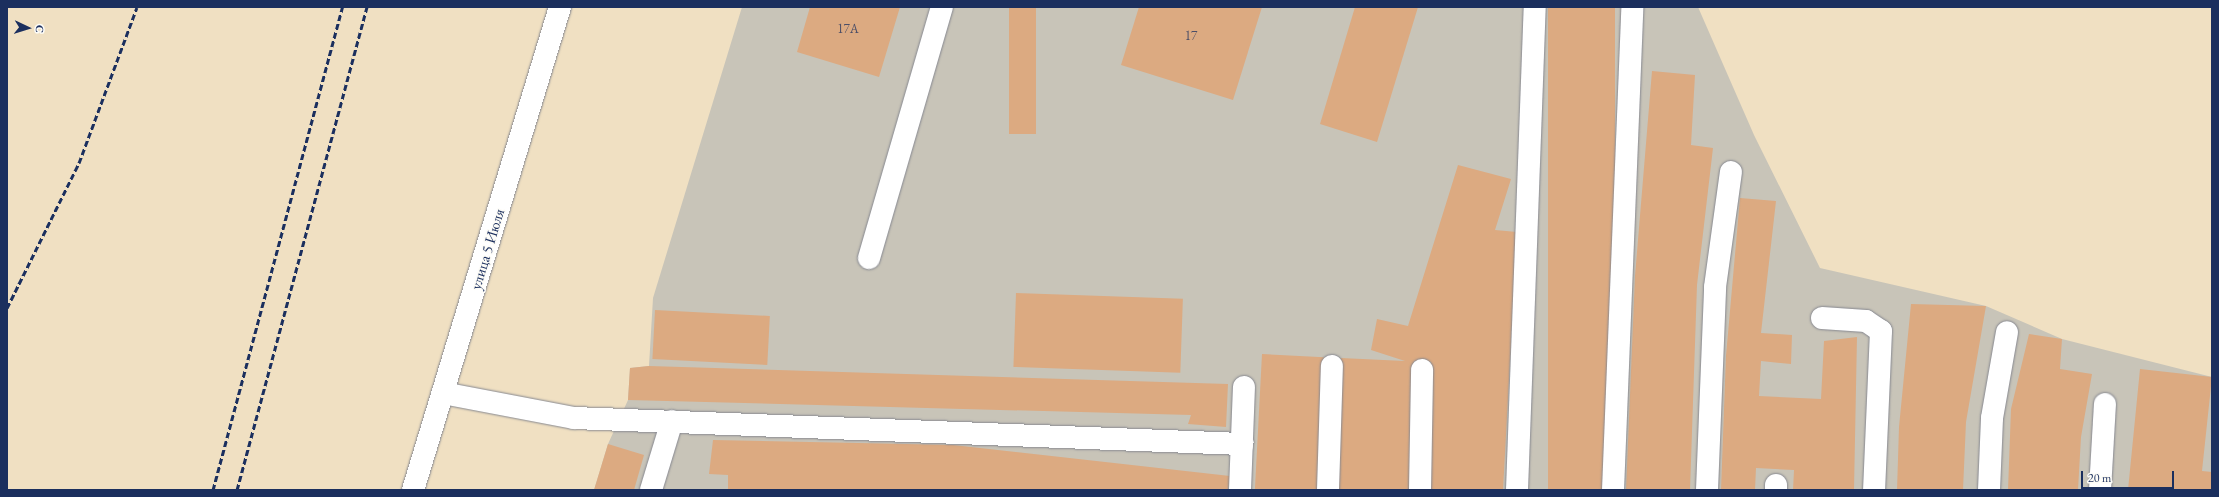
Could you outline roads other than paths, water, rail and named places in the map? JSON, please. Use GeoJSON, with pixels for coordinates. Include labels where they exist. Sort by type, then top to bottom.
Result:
{"type":"FeatureCollection","features":[{"type":"Feature","properties":{"kind":"main road","name":"улица 5 Июля"},"geometry":{"type":"LineString","coordinates":[[413,490],[560,7]]}},
{"type":"Feature","properties":{"kind":"main road"},"geometry":{"type":"LineString","coordinates":[[869,258],[942,7]]}},
{"type":"Feature","properties":{"kind":"main road"},"geometry":{"type":"LineString","coordinates":[[1517,490],[1535,7]]}},
{"type":"Feature","properties":{"kind":"main road"},"geometry":{"type":"LineString","coordinates":[[1613,490],[1632,7]]}},
{"type":"Feature","properties":{"kind":"main road"},"geometry":{"type":"LineString","coordinates":[[1707,490],[1716,287],[1731,172]]}},
{"type":"Feature","properties":{"kind":"main road"},"geometry":{"type":"LineString","coordinates":[[1822,318],[1866,321],[1881,331],[1874,490]]}},
{"type":"Feature","properties":{"kind":"main road"},"geometry":{"type":"LineString","coordinates":[[1989,490],[1992,418],[2007,332]]}},
{"type":"Feature","properties":{"kind":"main road"},"geometry":{"type":"LineString","coordinates":[[1328,490],[1332,366]]}},
{"type":"Feature","properties":{"kind":"main road"},"geometry":{"type":"LineString","coordinates":[[1420,490],[1422,370]]}},
{"type":"Feature","properties":{"kind":"main road"},"geometry":{"type":"LineString","coordinates":[[1240,490],[1244,387]]}},
{"type":"Feature","properties":{"kind":"main road"},"geometry":{"type":"LineString","coordinates":[[443,393],[574,418],[1242,444]]}},
{"type":"Feature","properties":{"kind":"main road"},"geometry":{"type":"LineString","coordinates":[[2100,490],[2105,404]]}},
{"type":"Feature","properties":{"kind":"main road"},"geometry":{"type":"LineString","coordinates":[[651,490],[672,421]]}},
{"type":"Feature","properties":{"kind":"railway"},"geometry":{"type":"LineString","coordinates":[[7,308],[79,163],[137,7]]}},
{"type":"Feature","properties":{"kind":"railway"},"geometry":{"type":"LineString","coordinates":[[213,490],[342,7]]}},
{"type":"Feature","properties":{"kind":"railway"},"geometry":{"type":"LineString","coordinates":[[237,490],[367,7]]}}]}
